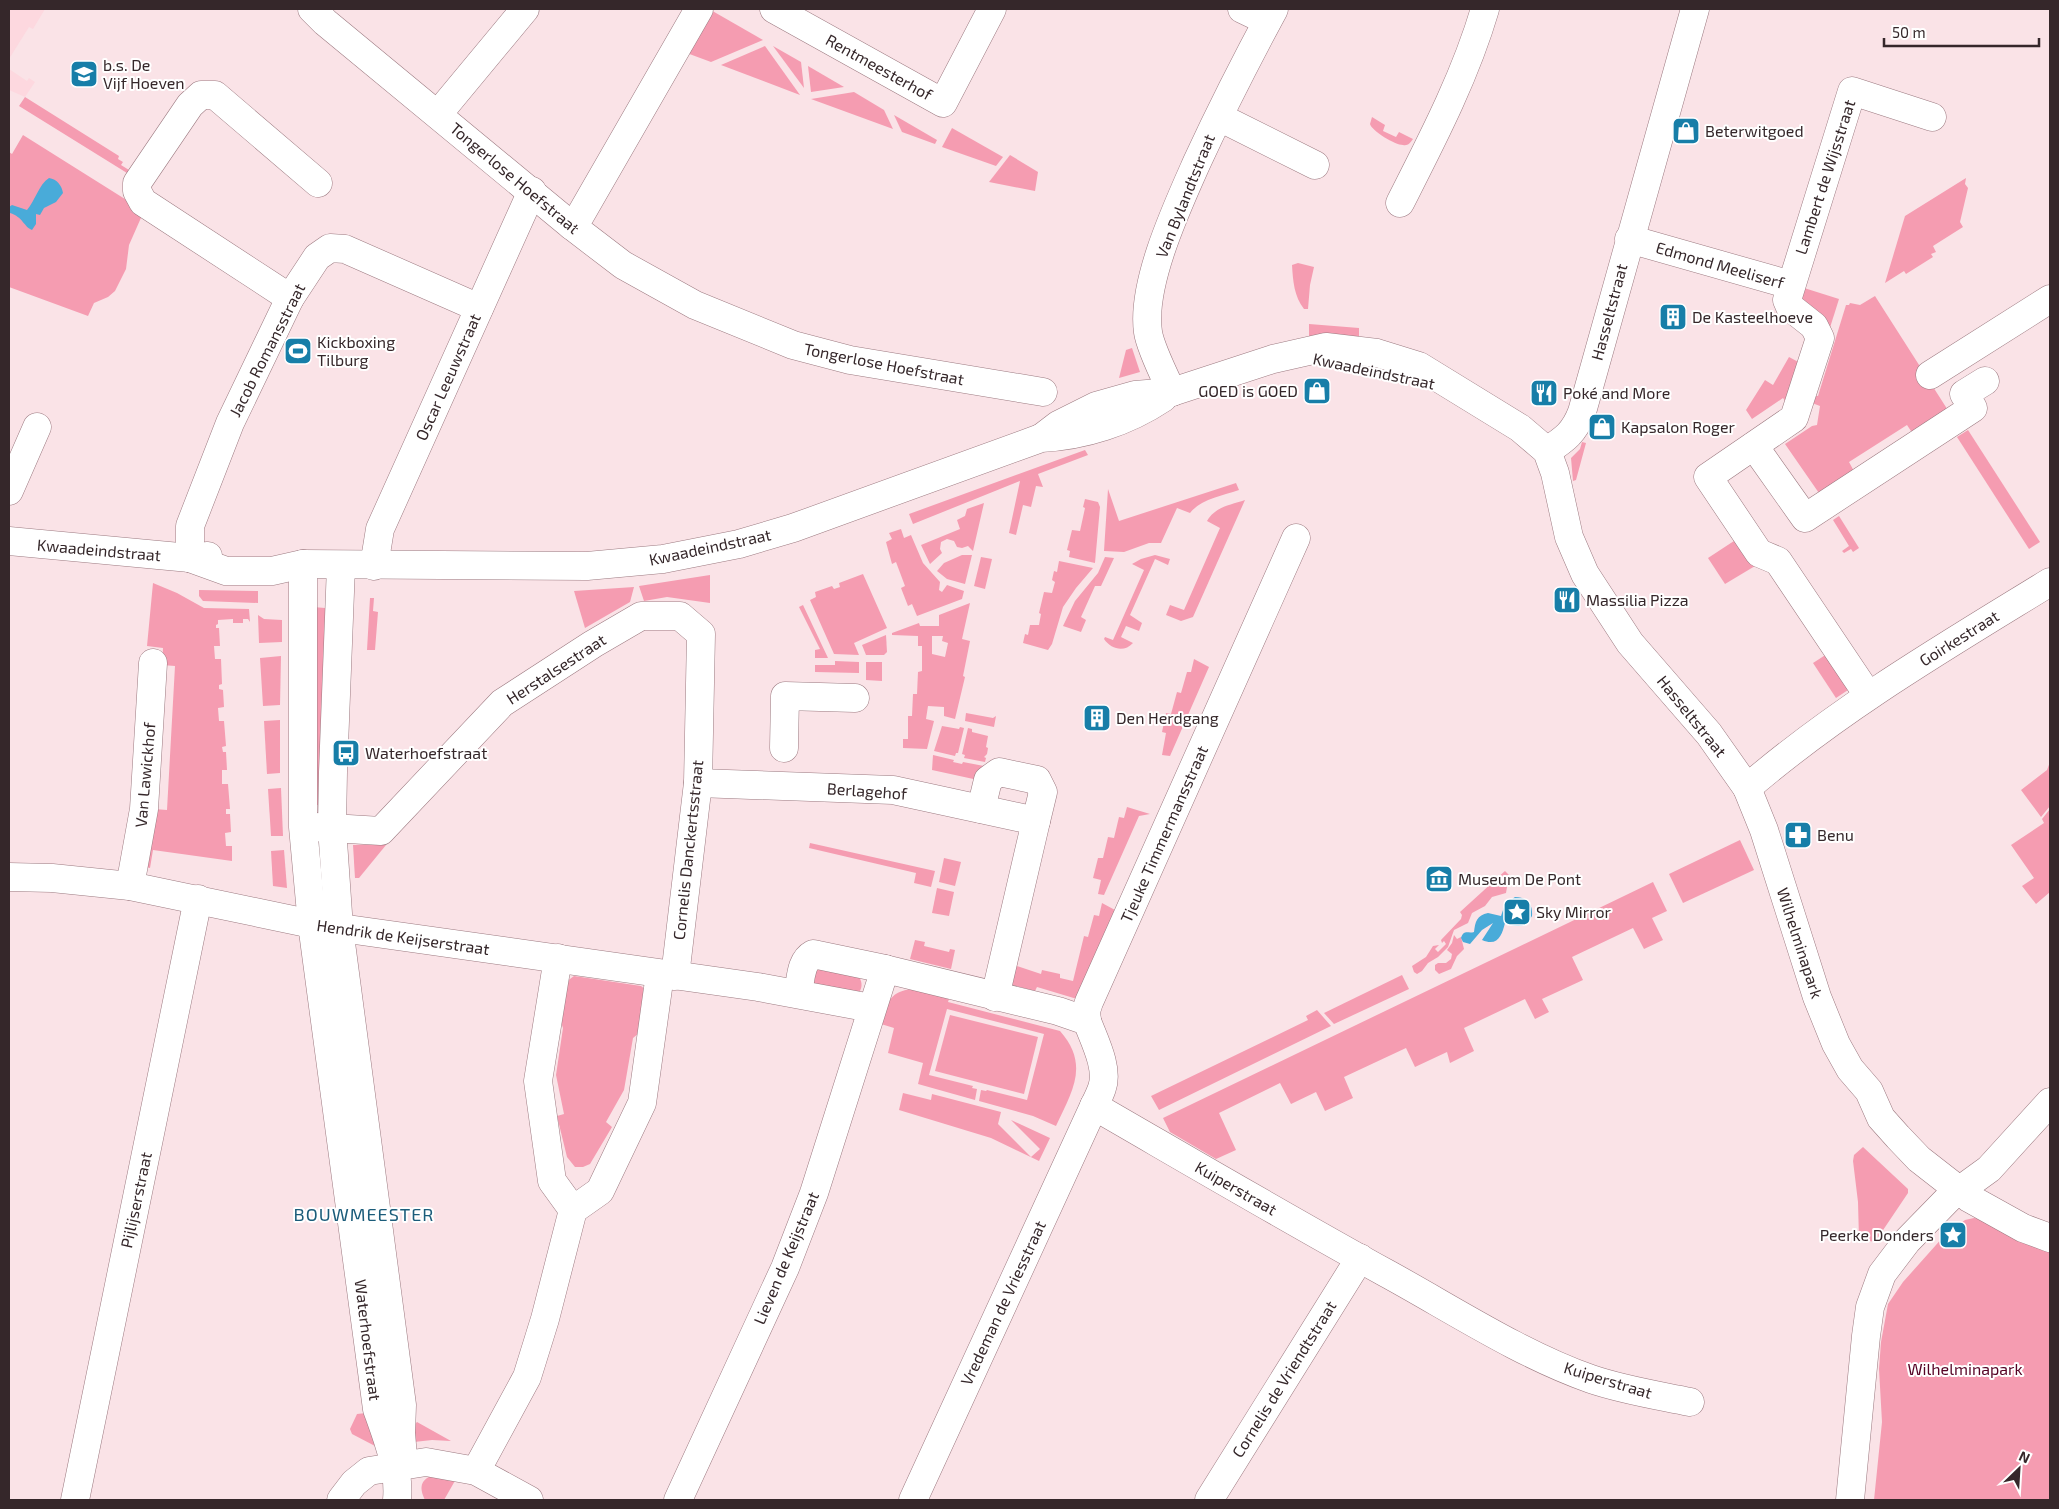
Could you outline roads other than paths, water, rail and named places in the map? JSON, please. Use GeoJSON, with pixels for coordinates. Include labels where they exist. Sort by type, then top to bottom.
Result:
{"type":"FeatureCollection","features":[{"type":"Feature","properties":{"kind":"street","name":"Tongerlose Hoefstraat"},"geometry":{"type":"LineString","coordinates":[[438,114],[525,9]]}},
{"type":"Feature","properties":{"kind":"street"},"geometry":{"type":"LineString","coordinates":[[572,226],[586,206],[699,9]]}},
{"type":"Feature","properties":{"kind":"street","name":"Rentmeesterhof"},"geometry":{"type":"LineString","coordinates":[[774,9],[943,103],[992,9]]}},
{"type":"Feature","properties":{"kind":"street"},"geometry":{"type":"LineString","coordinates":[[1242,9],[1270,15]]}},
{"type":"Feature","properties":{"kind":"street"},"geometry":{"type":"LineString","coordinates":[[1400,203],[1462,78],[1475,43],[1484,9]]}},
{"type":"Feature","properties":{"kind":"street","name":"Hasseltstraat"},"geometry":{"type":"LineString","coordinates":[[1695,9],[1576,427],[1566,439],[1547,451],[1556,473],[1569,537],[1585,574],[1630,642],[1709,734],[1747,788]]}},
{"type":"Feature","properties":{"kind":"street","name":"Tongerlose Hoefstraat"},"geometry":{"type":"LineString","coordinates":[[325,13],[438,114],[572,226],[623,265],[695,305],[793,345],[850,360],[1043,392]]}},
{"type":"Feature","properties":{"kind":"street","name":"Van Bylandtstraat"},"geometry":{"type":"LineString","coordinates":[[1172,392],[1148,334],[1146,305],[1162,248],[1182,196],[1219,116],[1270,15]]}},
{"type":"Feature","properties":{"kind":"street","name":"Lambert de Wijsstraat"},"geometry":{"type":"LineString","coordinates":[[1791,285],[1852,91],[1932,117]]}},
{"type":"Feature","properties":{"kind":"street"},"geometry":{"type":"LineString","coordinates":[[290,298],[143,202],[137,191],[137,183],[190,105],[201,95],[215,96],[318,183]]}},
{"type":"Feature","properties":{"kind":"street"},"geometry":{"type":"LineString","coordinates":[[1219,116],[1315,165]]}},
{"type":"Feature","properties":{"kind":"street","name":"Oscar Leeuwstraat"},"geometry":{"type":"LineString","coordinates":[[374,566],[380,529],[532,192]]}},
{"type":"Feature","properties":{"kind":"street","name":"Edmond Meeliserf"},"geometry":{"type":"LineString","coordinates":[[1630,239],[1791,285],[1787,300],[1790,307],[1814,326],[1820,338],[1794,418],[1708,477],[1759,553],[1778,561],[1868,695]]}},
{"type":"Feature","properties":{"kind":"street","name":"Jacob Romansstraat"},"geometry":{"type":"LineString","coordinates":[[190,558],[190,526],[230,424],[290,298],[317,256],[330,248],[345,249],[479,308]]}},
{"type":"Feature","properties":{"kind":"street"},"geometry":{"type":"LineString","coordinates":[[1930,375],[2050,299]]}},
{"type":"Feature","properties":{"kind":"street","name":"Kwaadeindstraat"},"geometry":{"type":"LineString","coordinates":[[9,541],[190,558],[225,554],[271,555],[303,564],[342,566],[587,566],[663,559],[739,544],[793,528],[1040,438],[1065,437],[1101,428],[1142,412],[1172,392],[1272,359],[1298,355],[1326,363],[1416,378],[1451,387],[1520,428],[1547,451]]}},
{"type":"Feature","properties":{"kind":"street"},"geometry":{"type":"LineString","coordinates":[[1754,446],[1805,518],[1973,408],[1964,394],[1985,381]]}},
{"type":"Feature","properties":{"kind":"street"},"geometry":{"type":"LineString","coordinates":[[9,491],[37,427]]}},
{"type":"Feature","properties":{"kind":"street","name":"Tjeuke Timmermansstraat"},"geometry":{"type":"LineString","coordinates":[[1087,1021],[1086,1012],[1089,1002],[1296,538]]}},
{"type":"Feature","properties":{"kind":"street","name":"Waterhoefstraat"},"geometry":{"type":"LineString","coordinates":[[303,564],[303,827],[312,924],[363,1209]]}},
{"type":"Feature","properties":{"kind":"street","name":"Waterhoefstraat"},"geometry":{"type":"LineString","coordinates":[[342,566],[332,827],[377,1409],[399,1466]]}},
{"type":"Feature","properties":{"kind":"street","name":"Goirkestraat"},"geometry":{"type":"LineString","coordinates":[[1747,788],[1790,751],[1868,695],[2050,582]]}},
{"type":"Feature","properties":{"kind":"street","name":"Herstalsestraat"},"geometry":{"type":"LineString","coordinates":[[303,827],[382,831],[502,703],[592,644],[641,616],[680,616],[701,634]]}},
{"type":"Feature","properties":{"kind":"street","name":"Cornelis Danckertsstraat"},"geometry":{"type":"LineString","coordinates":[[573,1210],[600,1191],[642,1103],[668,975],[698,783],[701,634]]}},
{"type":"Feature","properties":{"kind":"street","name":"Van Lawickhof"},"geometry":{"type":"LineString","coordinates":[[130,886],[144,809],[153,662]]}},
{"type":"Feature","properties":{"kind":"street"},"geometry":{"type":"LineString","coordinates":[[782,786],[785,696],[855,698]]}},
{"type":"Feature","properties":{"kind":"street"},"geometry":{"type":"LineString","coordinates":[[981,809],[988,780],[999,772],[1037,780],[1043,792],[995,996]]}},
{"type":"Feature","properties":{"kind":"street","name":"Berlagehof"},"geometry":{"type":"LineString","coordinates":[[698,783],[893,790],[1036,821]]}},
{"type":"Feature","properties":{"kind":"street","name":"Wilhelminapark"},"geometry":{"type":"LineString","coordinates":[[1747,788],[1764,830],[1816,997],[1850,1069],[1869,1091],[1881,1118],[1919,1159],[1966,1187],[2023,1228],[2050,1236]]}},
{"type":"Feature","properties":{"kind":"street","name":"Hendrik de Keijserstraat"},"geometry":{"type":"LineString","coordinates":[[9,877],[52,878],[130,886],[312,924],[798,993],[871,1008]]}},
{"type":"Feature","properties":{"kind":"street","name":"Pijlijserstraat"},"geometry":{"type":"LineString","coordinates":[[75,1500],[198,899]]}},
{"type":"Feature","properties":{"kind":"street"},"geometry":{"type":"LineString","coordinates":[[798,993],[803,965],[807,958],[813,954],[995,996],[1087,1021],[1103,1067],[1104,1077],[1103,1087],[1094,1106]]}},
{"type":"Feature","properties":{"kind":"street"},"geometry":{"type":"LineString","coordinates":[[476,1471],[526,1377],[545,1319],[573,1210],[552,1181],[538,1081],[558,958]]}},
{"type":"Feature","properties":{"kind":"street"},"geometry":{"type":"LineString","coordinates":[[871,1008],[884,969]]}},
{"type":"Feature","properties":{"kind":"street","name":"Lieven de Keijstraat"},"geometry":{"type":"LineString","coordinates":[[678,1500],[785,1268],[814,1192],[871,1008]]}},
{"type":"Feature","properties":{"kind":"street"},"geometry":{"type":"LineString","coordinates":[[1850,1500],[1870,1307],[1882,1274],[1907,1241],[1949,1198],[1989,1169],[2050,1102]]}},
{"type":"Feature","properties":{"kind":"street","name":"Kuiperstraat"},"geometry":{"type":"LineString","coordinates":[[1094,1106],[1360,1258],[1555,1364],[1591,1379],[1690,1402]]}},
{"type":"Feature","properties":{"kind":"street","name":"Vredeman de Vriesstraat"},"geometry":{"type":"LineString","coordinates":[[913,1500],[1094,1106]]}},
{"type":"Feature","properties":{"kind":"street","name":"Cornelis de Vriendtstraat"},"geometry":{"type":"LineString","coordinates":[[1209,1500],[1360,1258]]}},
{"type":"Feature","properties":{"kind":"street"},"geometry":{"type":"LineString","coordinates":[[341,1500],[354,1483],[369,1471],[426,1462],[476,1471],[529,1500]]}},
{"type":"Feature","properties":{"kind":"street"},"geometry":{"type":"LineString","coordinates":[[396,1500],[399,1466]]}},
{"type":"Feature","properties":{"kind":"street"},"geometry":{"type":"LineString","coordinates":[[399,1466],[412,1500]]}},
{"type":"Feature","properties":{"kind":"water"},"geometry":{"type":"Polygon","coordinates":[[[49,178],[59,183],[63,193],[56,202],[44,208],[40,215],[36,214],[36,224],[32,230],[18,217],[10,213],[9,207],[12,205],[27,210],[42,184],[49,178]]]}},
{"type":"Feature","properties":{"kind":"water"},"geometry":{"type":"Polygon","coordinates":[[[1515,897],[1523,898],[1530,905],[1532,916],[1527,923],[1517,926],[1505,923],[1501,935],[1496,941],[1487,942],[1482,940],[1493,923],[1482,930],[1470,944],[1463,942],[1462,935],[1474,932],[1479,917],[1488,913],[1501,916],[1505,904],[1515,897]]]}},
{"type":"Feature","properties":{"kind":"place","name":"b.s. De Vijf Hoeven"},"geometry":{"type":"Point","coordinates":[84,74]}},
{"type":"Feature","properties":{"kind":"place","name":"Beterwitgoed"},"geometry":{"type":"Point","coordinates":[1686,131]}},
{"type":"Feature","properties":{"kind":"place","name":"De Kasteelhoeve"},"geometry":{"type":"Point","coordinates":[1673,317]}},
{"type":"Feature","properties":{"kind":"place","name":"Kickboxing Tilburg"},"geometry":{"type":"Point","coordinates":[298,351]}},
{"type":"Feature","properties":{"kind":"place","name":"GOED is GOED"},"geometry":{"type":"Point","coordinates":[1317,391]}},
{"type":"Feature","properties":{"kind":"place","name":"Poké and More"},"geometry":{"type":"Point","coordinates":[1544,393]}},
{"type":"Feature","properties":{"kind":"place","name":"Kapsalon Roger"},"geometry":{"type":"Point","coordinates":[1602,427]}},
{"type":"Feature","properties":{"kind":"place","name":"Massilia Pizza"},"geometry":{"type":"Point","coordinates":[1567,600]}},
{"type":"Feature","properties":{"kind":"place","name":"Den Herdgang"},"geometry":{"type":"Point","coordinates":[1097,718]}},
{"type":"Feature","properties":{"kind":"place","name":"Waterhoefstraat"},"geometry":{"type":"Point","coordinates":[346,753]}},
{"type":"Feature","properties":{"kind":"place","name":"Benu"},"geometry":{"type":"Point","coordinates":[1798,835]}},
{"type":"Feature","properties":{"kind":"place","name":"Museum De Pont"},"geometry":{"type":"Point","coordinates":[1439,879]}},
{"type":"Feature","properties":{"kind":"place","name":"Sky Mirror"},"geometry":{"type":"Point","coordinates":[1517,912]}},
{"type":"Feature","properties":{"kind":"place","name":"Peerke Donders"},"geometry":{"type":"Point","coordinates":[1953,1235]}},
{"type":"Feature","properties":{"kind":"district","name":"BOUWMEESTER"},"geometry":{"type":"Point","coordinates":[364,1215]}}]}
